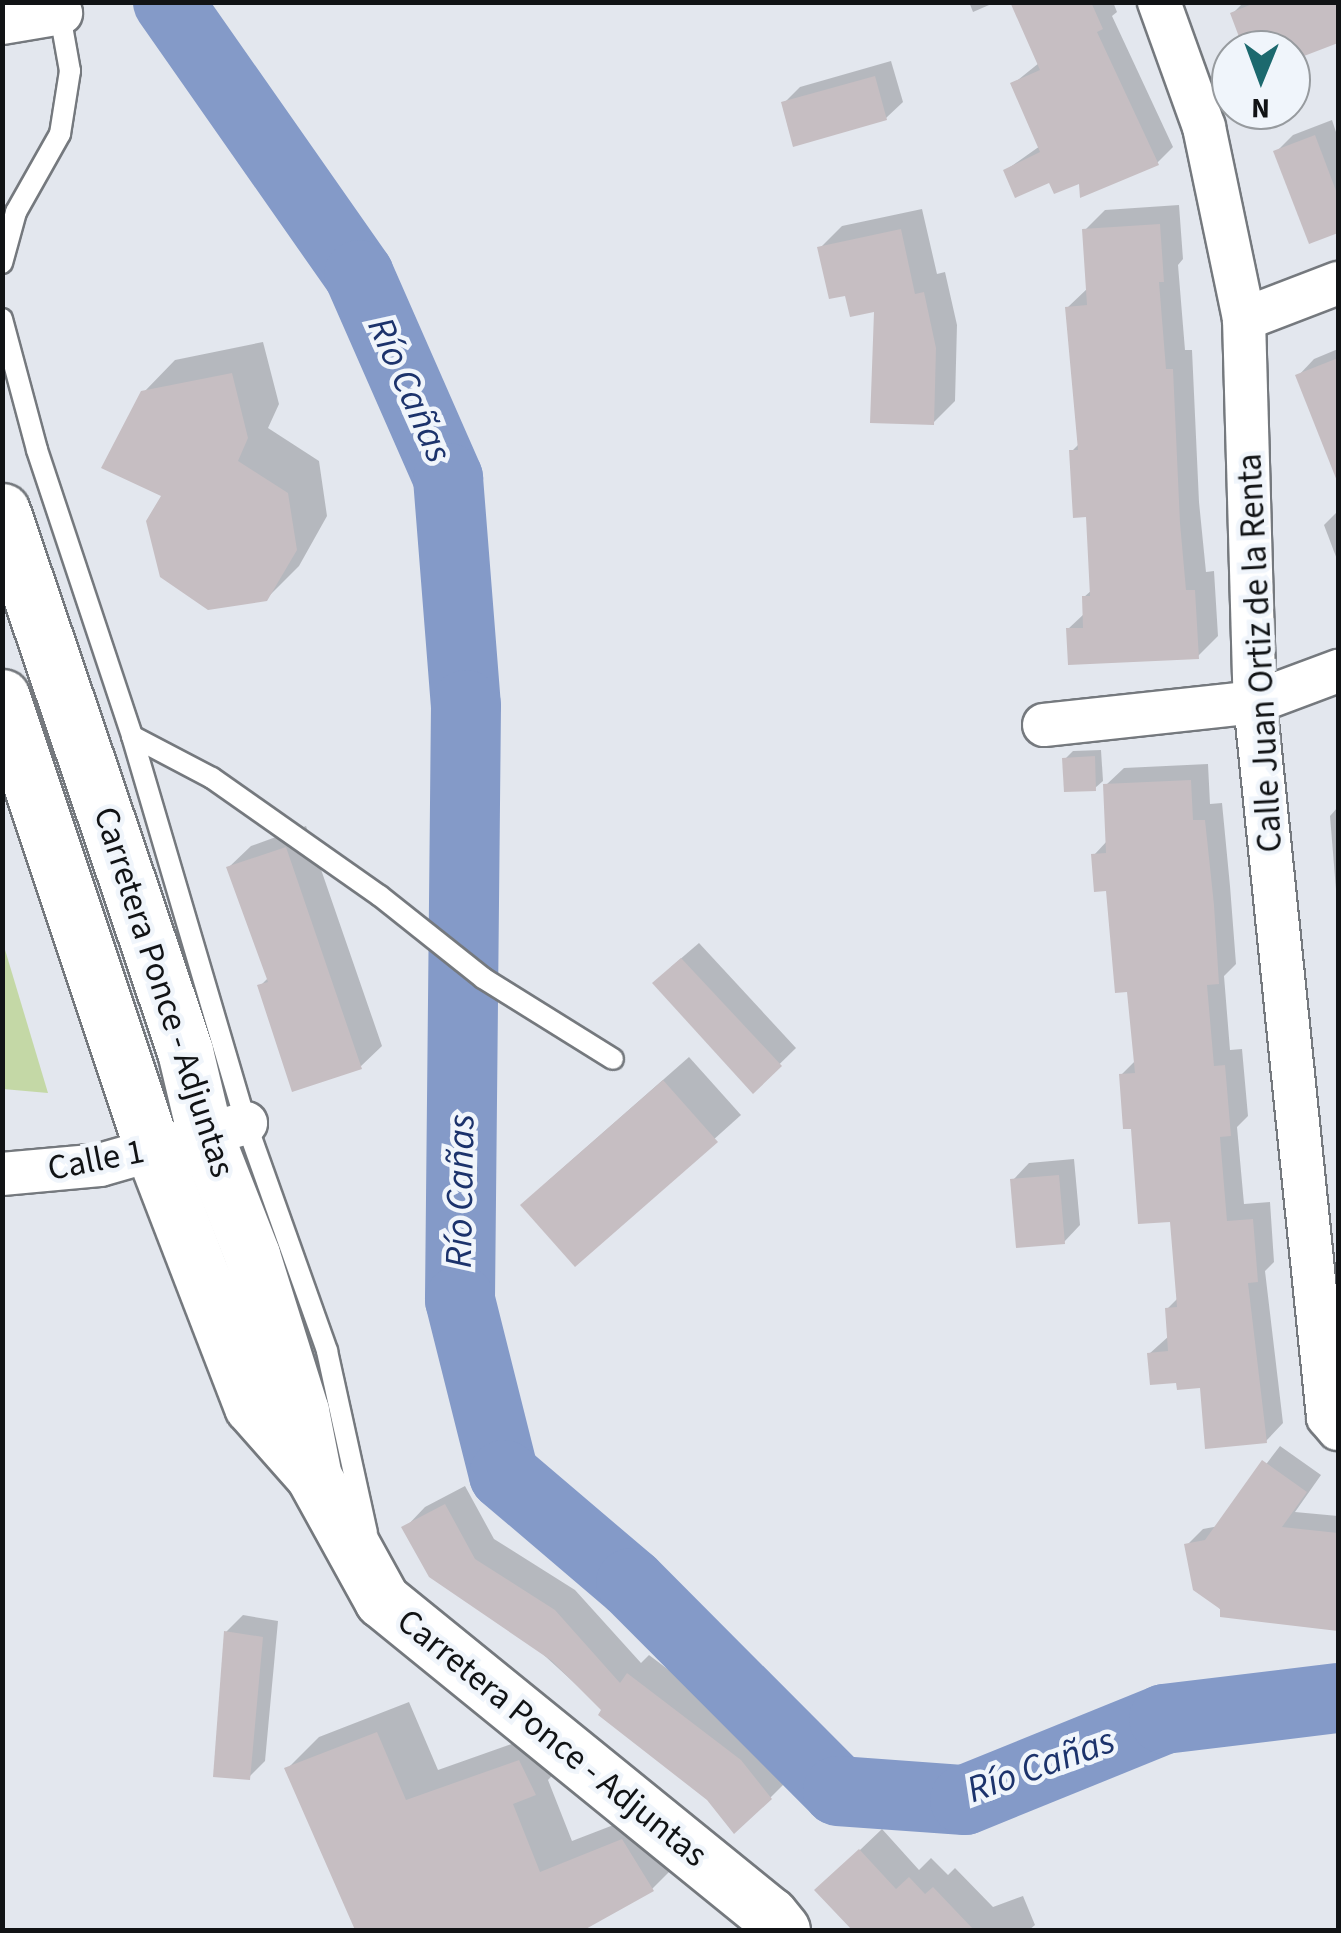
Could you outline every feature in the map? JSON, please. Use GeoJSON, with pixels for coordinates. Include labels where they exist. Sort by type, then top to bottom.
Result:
{"type":"FeatureCollection","features":[{"type":"Feature","properties":{"kind":"street","name":"Calle Juan Ortiz de la Renta"},"geometry":{"type":"LineString","coordinates":[[1160,2],[1204,127],[1244,319],[1255,702],[1328,1417],[1338,1428]]}},
{"type":"Feature","properties":{"kind":"street"},"geometry":{"type":"LineString","coordinates":[[2,23],[59,8]]}},
{"type":"Feature","properties":{"kind":"street"},"geometry":{"type":"LineString","coordinates":[[1244,319],[1338,283]]}},
{"type":"Feature","properties":{"kind":"street","name":"Carretera Ponce - Adjuntas"},"geometry":{"type":"LineString","coordinates":[[2,511],[185,1052],[226,1129],[258,1272],[301,1411],[313,1475]]}},
{"type":"Feature","properties":{"kind":"street"},"geometry":{"type":"LineString","coordinates":[[1044,725],[1255,702],[1338,672]]}},
{"type":"Feature","properties":{"kind":"street","name":"Carretera Ponce - Adjuntas"},"geometry":{"type":"LineString","coordinates":[[2,697],[153,1150],[252,1406],[313,1475],[382,1600],[770,1915],[782,1930]]}},
{"type":"Feature","properties":{"kind":"street","name":"Calle 1"},"geometry":{"type":"LineString","coordinates":[[2,1174],[100,1165],[226,1129]]}},
{"type":"Feature","properties":{"kind":"lane"},"geometry":{"type":"LineString","coordinates":[[2,263],[16,212],[60,134],[70,71],[59,8]]}},
{"type":"Feature","properties":{"kind":"lane"},"geometry":{"type":"LineString","coordinates":[[2,319],[37,450],[132,736],[226,1129],[327,1350],[382,1600]]}},
{"type":"Feature","properties":{"kind":"lane"},"geometry":{"type":"LineString","coordinates":[[132,736],[212,778],[380,896],[484,978],[612,1059]]}},
{"type":"Feature","properties":{"kind":"green space"},"geometry":{"type":"Polygon","coordinates":[[[3,943],[48,1093],[3,1089],[3,943]]]}},
{"type":"Feature","properties":{"kind":"building"},"geometry":{"type":"Polygon","coordinates":[[[1010,2],[1091,2],[1103,29],[1097,32],[1159,165],[1080,198],[1079,184],[1054,194],[1049,183],[1015,198],[1003,170],[1040,152],[1010,83],[1040,70],[1010,2]]]}},
{"type":"Feature","properties":{"kind":"building"},"geometry":{"type":"Polygon","coordinates":[[[1257,2],[1338,2],[1338,43],[1311,53],[1311,30],[1236,30],[1230,13],[1257,2]]]}},
{"type":"Feature","properties":{"kind":"building"},"geometry":{"type":"Polygon","coordinates":[[[875,76],[887,120],[793,147],[781,102],[875,76]]]}},
{"type":"Feature","properties":{"kind":"building"},"geometry":{"type":"Polygon","coordinates":[[[1315,135],[1338,196],[1338,233],[1309,244],[1273,151],[1315,135]]]}},
{"type":"Feature","properties":{"kind":"building"},"geometry":{"type":"Polygon","coordinates":[[[1160,224],[1164,282],[1159,282],[1166,369],[1173,369],[1186,590],[1195,590],[1199,659],[1068,665],[1066,628],[1083,628],[1082,596],[1090,596],[1086,517],[1073,518],[1069,450],[1078,450],[1065,307],[1087,305],[1082,229],[1160,224]]]}},
{"type":"Feature","properties":{"kind":"building"},"geometry":{"type":"Polygon","coordinates":[[[901,229],[915,294],[924,292],[936,348],[934,425],[870,423],[874,312],[850,317],[845,296],[829,299],[817,247],[901,229]]]}},
{"type":"Feature","properties":{"kind":"building"},"geometry":{"type":"Polygon","coordinates":[[[1338,358],[1338,480],[1337,481],[1295,375],[1338,358]]]}},
{"type":"Feature","properties":{"kind":"building"},"geometry":{"type":"Polygon","coordinates":[[[232,373],[248,438],[238,461],[288,493],[297,550],[267,601],[208,610],[160,577],[146,521],[161,496],[101,468],[141,391],[232,373]]]}},
{"type":"Feature","properties":{"kind":"building"},"geometry":{"type":"Polygon","coordinates":[[[1095,756],[1096,791],[1064,792],[1062,758],[1095,756]]]}},
{"type":"Feature","properties":{"kind":"building"},"geometry":{"type":"Polygon","coordinates":[[[1191,780],[1193,820],[1205,820],[1214,905],[1219,984],[1207,985],[1214,1066],[1225,1065],[1231,1136],[1220,1137],[1227,1221],[1253,1219],[1258,1282],[1248,1283],[1267,1443],[1205,1449],[1200,1388],[1177,1390],[1176,1383],[1150,1385],[1147,1353],[1168,1351],[1165,1308],[1177,1307],[1170,1222],[1138,1224],[1131,1129],[1123,1129],[1119,1074],[1135,1073],[1127,992],[1115,993],[1106,891],[1094,892],[1091,854],[1106,853],[1103,784],[1191,780]]]}},
{"type":"Feature","properties":{"kind":"building"},"geometry":{"type":"Polygon","coordinates":[[[286,847],[362,1069],[292,1092],[257,985],[268,982],[226,867],[286,847]]]}},
{"type":"Feature","properties":{"kind":"building"},"geometry":{"type":"Polygon","coordinates":[[[681,958],[782,1066],[753,1094],[652,983],[681,958]]]}},
{"type":"Feature","properties":{"kind":"building"},"geometry":{"type":"Polygon","coordinates":[[[663,1080],[718,1142],[575,1267],[520,1205],[663,1080]]]}},
{"type":"Feature","properties":{"kind":"building"},"geometry":{"type":"Polygon","coordinates":[[[1059,1175],[1065,1244],[1016,1248],[1010,1179],[1059,1175]]]}},
{"type":"Feature","properties":{"kind":"building"},"geometry":{"type":"Polygon","coordinates":[[[1262,1460],[1307,1492],[1282,1527],[1338,1533],[1338,1631],[1220,1617],[1220,1609],[1193,1590],[1184,1544],[1205,1540],[1262,1460]]]}},
{"type":"Feature","properties":{"kind":"building"},"geometry":{"type":"Polygon","coordinates":[[[445,1504],[475,1559],[555,1610],[620,1683],[627,1673],[741,1760],[772,1799],[734,1834],[707,1800],[598,1715],[601,1710],[552,1661],[429,1577],[401,1527],[445,1504]]]}},
{"type":"Feature","properties":{"kind":"building"},"geometry":{"type":"Polygon","coordinates":[[[224,1631],[263,1637],[250,1780],[213,1777],[224,1631]]]}},
{"type":"Feature","properties":{"kind":"building"},"geometry":{"type":"Polygon","coordinates":[[[377,1732],[406,1800],[519,1760],[536,1795],[513,1804],[540,1872],[622,1839],[654,1891],[584,1930],[355,1930],[284,1768],[377,1732]]]}},
{"type":"Feature","properties":{"kind":"building"},"geometry":{"type":"Polygon","coordinates":[[[859,1849],[896,1889],[909,1877],[925,1894],[933,1887],[974,1930],[852,1930],[814,1890],[859,1849]]]}},
{"type":"Feature","properties":{"kind":"waterway","name":"Río Cañas"},"geometry":{"type":"LineString","coordinates":[[168,2],[359,275],[448,478],[466,705],[460,1300],[504,1475],[631,1583],[838,1791],[965,1800],[1164,1719],[1338,1698]]}}]}
